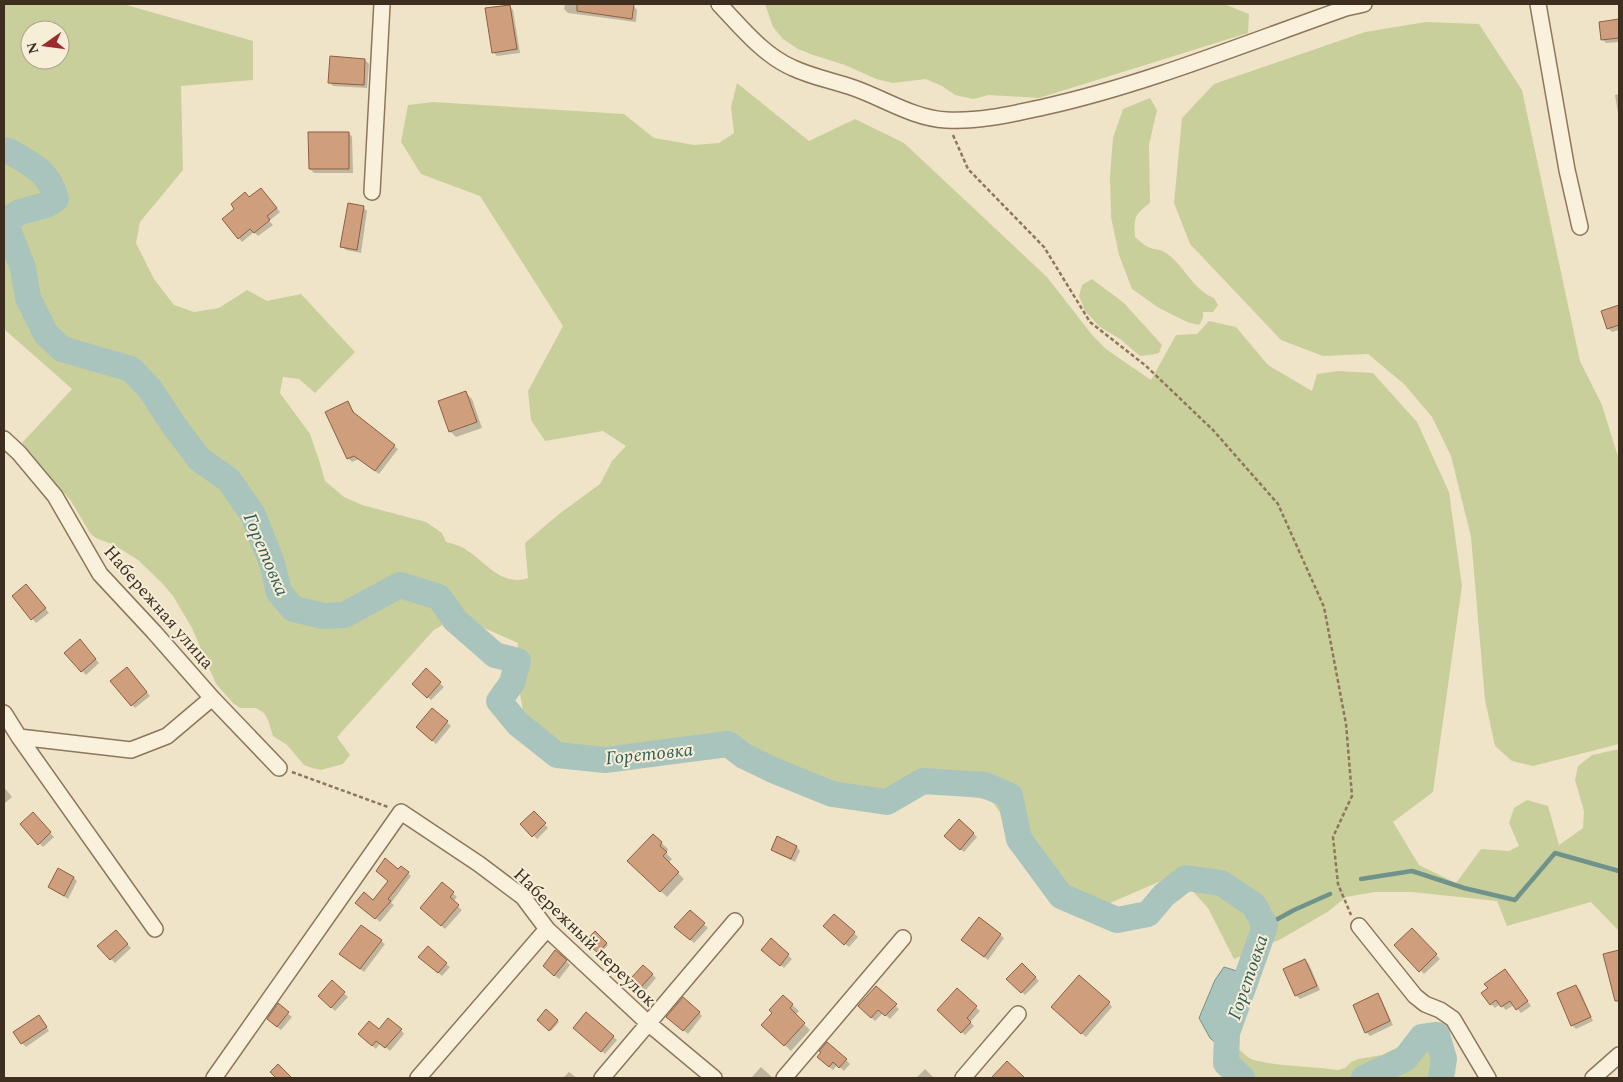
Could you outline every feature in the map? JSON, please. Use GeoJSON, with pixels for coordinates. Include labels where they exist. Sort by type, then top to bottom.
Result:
{"type":"FeatureCollection","features":[{"type":"Feature","properties":{"kind":"street"},"geometry":{"type":"LineString","coordinates":[[372,192],[382,4]]}},
{"type":"Feature","properties":{"kind":"street"},"geometry":{"type":"LineString","coordinates":[[719,4],[752,40],[780,62],[794,69],[878,96],[916,115],[946,120],[1001,116],[1073,100],[1139,81],[1336,11],[1364,4]]}},
{"type":"Feature","properties":{"kind":"street"},"geometry":{"type":"LineString","coordinates":[[1538,4],[1567,170],[1580,227]]}},
{"type":"Feature","properties":{"kind":"street","name":"Набережная улица"},"geometry":{"type":"LineString","coordinates":[[4,439],[19,453],[55,496],[100,574],[212,698],[280,768]]}},
{"type":"Feature","properties":{"kind":"street"},"geometry":{"type":"LineString","coordinates":[[19,737],[131,750],[167,736],[212,698]]}},
{"type":"Feature","properties":{"kind":"street"},"geometry":{"type":"LineString","coordinates":[[4,713],[155,929]]}},
{"type":"Feature","properties":{"kind":"street"},"geometry":{"type":"LineString","coordinates":[[214,1078],[401,812]]}},
{"type":"Feature","properties":{"kind":"street","name":"Набережный переулок"},"geometry":{"type":"LineString","coordinates":[[401,812],[479,864],[523,898],[547,929],[648,1024],[714,1078]]}},
{"type":"Feature","properties":{"kind":"street"},"geometry":{"type":"LineString","coordinates":[[602,1078],[735,921]]}},
{"type":"Feature","properties":{"kind":"street"},"geometry":{"type":"LineString","coordinates":[[1359,926],[1415,996],[1425,1004],[1440,1010],[1453,1019],[1488,1078]]}},
{"type":"Feature","properties":{"kind":"street"},"geometry":{"type":"LineString","coordinates":[[418,1078],[547,929]]}},
{"type":"Feature","properties":{"kind":"street"},"geometry":{"type":"LineString","coordinates":[[784,1078],[904,938]]}},
{"type":"Feature","properties":{"kind":"street"},"geometry":{"type":"LineString","coordinates":[[964,1078],[1018,1014]]}},
{"type":"Feature","properties":{"kind":"street"},"geometry":{"type":"LineString","coordinates":[[1593,1078],[1619,1055]]}},
{"type":"Feature","properties":{"kind":"path"},"geometry":{"type":"LineString","coordinates":[[946,120],[968,168],[1044,247],[1090,322],[1146,366],[1213,430],[1278,504],[1324,607],[1346,724],[1352,796],[1333,837],[1338,884],[1349,913],[1359,926]]}},
{"type":"Feature","properties":{"kind":"path"},"geometry":{"type":"LineString","coordinates":[[280,768],[401,812]]}},
{"type":"Feature","properties":{"kind":"green space"},"geometry":{"type":"Polygon","coordinates":[[[4,4],[123,4],[253,41],[253,80],[181,86],[183,170],[140,222],[136,243],[154,279],[174,305],[194,312],[219,308],[247,290],[267,301],[301,294],[355,352],[315,393],[299,379],[283,377],[280,393],[310,434],[325,481],[344,497],[362,505],[426,522],[442,533],[446,542],[466,549],[495,572],[511,579],[528,578],[525,543],[559,514],[600,484],[612,461],[626,446],[603,431],[545,441],[531,420],[528,391],[563,326],[480,196],[421,174],[401,142],[408,105],[433,102],[624,114],[654,138],[694,145],[719,143],[734,133],[731,107],[737,83],[809,141],[855,119],[904,143],[1047,277],[1093,336],[1106,349],[1151,380],[1176,335],[1197,334],[1209,321],[1236,327],[1268,365],[1312,391],[1317,374],[1338,371],[1373,373],[1417,422],[1449,492],[1462,586],[1433,792],[1393,822],[1419,865],[1456,883],[1481,849],[1509,851],[1519,846],[1509,823],[1514,808],[1527,800],[1548,806],[1559,845],[1583,828],[1584,811],[1575,780],[1578,766],[1592,755],[1619,749],[1619,931],[1591,902],[1507,926],[1497,901],[1412,892],[1375,892],[1346,897],[1329,911],[1281,939],[1234,959],[1208,908],[1177,874],[1094,910],[1065,891],[1025,848],[992,801],[952,792],[858,793],[803,785],[764,775],[745,744],[618,745],[573,752],[541,739],[523,711],[516,672],[518,643],[475,624],[463,613],[434,630],[337,737],[350,755],[343,764],[321,770],[312,768],[304,765],[287,745],[273,736],[264,713],[256,708],[240,708],[216,684],[192,628],[173,596],[138,560],[90,533],[71,501],[22,443],[72,389],[4,329],[4,4]]]}},
{"type":"Feature","properties":{"kind":"green space"},"geometry":{"type":"Polygon","coordinates":[[[765,4],[1224,4],[1249,14],[1248,33],[1039,98],[989,95],[973,99],[955,95],[942,86],[926,79],[893,83],[876,79],[845,65],[798,49],[783,39],[773,27],[765,4]]]}},
{"type":"Feature","properties":{"kind":"green space"},"geometry":{"type":"Polygon","coordinates":[[[1426,22],[1479,24],[1522,90],[1580,361],[1602,405],[1619,460],[1619,744],[1533,766],[1512,761],[1495,746],[1485,700],[1471,537],[1451,456],[1432,417],[1404,384],[1368,354],[1323,356],[1281,340],[1190,244],[1174,203],[1182,118],[1214,84],[1365,32],[1426,22]]]}},
{"type":"Feature","properties":{"kind":"green space"},"geometry":{"type":"Polygon","coordinates":[[[1150,98],[1157,110],[1149,145],[1150,203],[1136,217],[1135,237],[1147,246],[1160,250],[1173,258],[1200,289],[1214,298],[1218,305],[1213,312],[1203,312],[1203,318],[1199,325],[1187,322],[1159,308],[1132,289],[1119,255],[1111,217],[1110,175],[1113,138],[1123,109],[1150,98]]]}},
{"type":"Feature","properties":{"kind":"green space"},"geometry":{"type":"Polygon","coordinates":[[[1092,279],[1124,303],[1162,345],[1159,353],[1140,356],[1120,339],[1100,327],[1085,311],[1079,296],[1082,285],[1092,279]]]}},
{"type":"Feature","properties":{"kind":"green space"},"geometry":{"type":"Polygon","coordinates":[[[1438,1023],[1446,1032],[1452,1047],[1451,1078],[1237,1078],[1230,1069],[1227,1060],[1226,1052],[1231,1046],[1254,1060],[1338,1070],[1345,1068],[1351,1062],[1358,1059],[1382,1055],[1406,1043],[1430,1024],[1438,1023]]]}},
{"type":"Feature","properties":{"kind":"water"},"geometry":{"type":"Polygon","coordinates":[[[1224,967],[1237,971],[1249,990],[1240,1026],[1232,1041],[1216,1043],[1210,1038],[1199,1018],[1215,980],[1224,967]]]}},
{"type":"Feature","properties":{"kind":"building"},"geometry":{"type":"Polygon","coordinates":[[[577,4],[634,4],[632,19],[577,11],[577,4]]]}},
{"type":"Feature","properties":{"kind":"building"},"geometry":{"type":"Polygon","coordinates":[[[510,5],[517,49],[492,53],[485,8],[510,5]]]}},
{"type":"Feature","properties":{"kind":"building"},"geometry":{"type":"Polygon","coordinates":[[[1619,19],[1619,38],[1601,40],[1599,22],[1619,19]]]}},
{"type":"Feature","properties":{"kind":"building"},"geometry":{"type":"Polygon","coordinates":[[[330,56],[365,59],[364,85],[328,83],[330,56]]]}},
{"type":"Feature","properties":{"kind":"building"},"geometry":{"type":"Polygon","coordinates":[[[308,132],[349,132],[349,169],[309,169],[308,132]]]}},
{"type":"Feature","properties":{"kind":"building"},"geometry":{"type":"Polygon","coordinates":[[[261,188],[277,208],[267,216],[270,220],[254,233],[250,229],[238,239],[222,219],[234,209],[231,204],[245,192],[249,197],[261,188]]]}},
{"type":"Feature","properties":{"kind":"building"},"geometry":{"type":"Polygon","coordinates":[[[348,203],[364,206],[357,250],[340,247],[348,203]]]}},
{"type":"Feature","properties":{"kind":"building"},"geometry":{"type":"Polygon","coordinates":[[[1619,305],[1619,325],[1607,329],[1601,311],[1619,305]]]}},
{"type":"Feature","properties":{"kind":"building"},"geometry":{"type":"Polygon","coordinates":[[[466,391],[477,422],[449,432],[438,401],[466,391]]]}},
{"type":"Feature","properties":{"kind":"building"},"geometry":{"type":"Polygon","coordinates":[[[348,401],[353,412],[395,445],[375,471],[354,456],[347,459],[325,412],[348,401]]]}},
{"type":"Feature","properties":{"kind":"building"},"geometry":{"type":"Polygon","coordinates":[[[26,584],[46,608],[31,620],[12,596],[26,584]]]}},
{"type":"Feature","properties":{"kind":"building"},"geometry":{"type":"Polygon","coordinates":[[[80,639],[96,659],[81,672],[64,653],[80,639]]]}},
{"type":"Feature","properties":{"kind":"building"},"geometry":{"type":"Polygon","coordinates":[[[127,667],[147,692],[131,706],[110,681],[127,667]]]}},
{"type":"Feature","properties":{"kind":"building"},"geometry":{"type":"Polygon","coordinates":[[[426,668],[441,682],[427,698],[412,684],[426,668]]]}},
{"type":"Feature","properties":{"kind":"building"},"geometry":{"type":"Polygon","coordinates":[[[432,708],[448,721],[432,741],[416,727],[432,708]]]}},
{"type":"Feature","properties":{"kind":"building"},"geometry":{"type":"Polygon","coordinates":[[[534,811],[546,823],[532,837],[520,824],[534,811]]]}},
{"type":"Feature","properties":{"kind":"building"},"geometry":{"type":"Polygon","coordinates":[[[33,812],[51,832],[38,845],[20,824],[33,812]]]}},
{"type":"Feature","properties":{"kind":"building"},"geometry":{"type":"Polygon","coordinates":[[[959,819],[974,833],[960,850],[944,836],[959,819]]]}},
{"type":"Feature","properties":{"kind":"building"},"geometry":{"type":"Polygon","coordinates":[[[653,834],[662,842],[660,846],[667,852],[663,856],[679,872],[660,892],[627,861],[653,834]]]}},
{"type":"Feature","properties":{"kind":"building"},"geometry":{"type":"Polygon","coordinates":[[[777,836],[797,846],[791,859],[771,850],[777,836]]]}},
{"type":"Feature","properties":{"kind":"building"},"geometry":{"type":"Polygon","coordinates":[[[385,858],[398,869],[401,866],[409,872],[388,899],[391,901],[375,919],[355,903],[364,892],[373,900],[388,881],[376,871],[385,858]]]}},
{"type":"Feature","properties":{"kind":"building"},"geometry":{"type":"Polygon","coordinates":[[[58,868],[74,877],[64,896],[48,887],[58,868]]]}},
{"type":"Feature","properties":{"kind":"building"},"geometry":{"type":"Polygon","coordinates":[[[442,882],[454,892],[450,897],[459,905],[441,926],[420,908],[442,882]]]}},
{"type":"Feature","properties":{"kind":"building"},"geometry":{"type":"Polygon","coordinates":[[[690,910],[705,923],[690,940],[674,927],[690,910]]]}},
{"type":"Feature","properties":{"kind":"building"},"geometry":{"type":"Polygon","coordinates":[[[834,914],[855,932],[844,945],[823,926],[834,914]]]}},
{"type":"Feature","properties":{"kind":"building"},"geometry":{"type":"Polygon","coordinates":[[[979,917],[1001,934],[984,957],[961,940],[979,917]]]}},
{"type":"Feature","properties":{"kind":"building"},"geometry":{"type":"Polygon","coordinates":[[[361,925],[382,940],[360,969],[339,954],[361,925]]]}},
{"type":"Feature","properties":{"kind":"building"},"geometry":{"type":"Polygon","coordinates":[[[1412,928],[1437,954],[1419,972],[1394,945],[1412,928]]]}},
{"type":"Feature","properties":{"kind":"building"},"geometry":{"type":"Polygon","coordinates":[[[116,930],[128,944],[110,960],[97,946],[116,930]]]}},
{"type":"Feature","properties":{"kind":"building"},"geometry":{"type":"Polygon","coordinates":[[[595,931],[607,943],[598,953],[585,942],[595,931]]]}},
{"type":"Feature","properties":{"kind":"building"},"geometry":{"type":"Polygon","coordinates":[[[771,938],[789,954],[780,966],[761,950],[771,938]]]}},
{"type":"Feature","properties":{"kind":"building"},"geometry":{"type":"Polygon","coordinates":[[[428,946],[447,963],[438,973],[418,957],[428,946]]]}},
{"type":"Feature","properties":{"kind":"building"},"geometry":{"type":"Polygon","coordinates":[[[555,950],[567,960],[554,976],[543,966],[555,950]]]}},
{"type":"Feature","properties":{"kind":"building"},"geometry":{"type":"Polygon","coordinates":[[[1619,950],[1619,1001],[1615,1001],[1603,954],[1619,950]]]}},
{"type":"Feature","properties":{"kind":"building"},"geometry":{"type":"Polygon","coordinates":[[[1305,959],[1317,986],[1295,996],[1283,969],[1305,959]]]}},
{"type":"Feature","properties":{"kind":"building"},"geometry":{"type":"Polygon","coordinates":[[[1022,963],[1036,977],[1021,993],[1006,979],[1022,963]]]}},
{"type":"Feature","properties":{"kind":"building"},"geometry":{"type":"Polygon","coordinates":[[[643,965],[653,974],[640,988],[630,979],[643,965]]]}},
{"type":"Feature","properties":{"kind":"building"},"geometry":{"type":"Polygon","coordinates":[[[1505,969],[1528,1001],[1516,1010],[1510,1001],[1501,1007],[1496,1000],[1490,1005],[1481,993],[1488,988],[1484,984],[1505,969]]]}},
{"type":"Feature","properties":{"kind":"building"},"geometry":{"type":"Polygon","coordinates":[[[1079,975],[1110,1002],[1081,1034],[1051,1007],[1079,975]]]}},
{"type":"Feature","properties":{"kind":"building"},"geometry":{"type":"Polygon","coordinates":[[[332,980],[345,992],[331,1008],[318,996],[332,980]]]}},
{"type":"Feature","properties":{"kind":"building"},"geometry":{"type":"Polygon","coordinates":[[[1576,985],[1591,1017],[1571,1026],[1557,993],[1576,985]]]}},
{"type":"Feature","properties":{"kind":"building"},"geometry":{"type":"Polygon","coordinates":[[[876,986],[897,1004],[885,1016],[878,1010],[871,1018],[858,1006],[876,986]]]}},
{"type":"Feature","properties":{"kind":"building"},"geometry":{"type":"Polygon","coordinates":[[[957,988],[977,1006],[967,1018],[971,1022],[961,1033],[937,1010],[957,988]]]}},
{"type":"Feature","properties":{"kind":"building"},"geometry":{"type":"Polygon","coordinates":[[[1378,993],[1390,1021],[1365,1033],[1353,1005],[1378,993]]]}},
{"type":"Feature","properties":{"kind":"building"},"geometry":{"type":"Polygon","coordinates":[[[783,995],[793,1004],[790,1008],[805,1023],[784,1046],[761,1025],[772,1013],[769,1010],[783,995]]]}},
{"type":"Feature","properties":{"kind":"building"},"geometry":{"type":"Polygon","coordinates":[[[683,997],[700,1012],[683,1031],[666,1017],[683,997]]]}},
{"type":"Feature","properties":{"kind":"building"},"geometry":{"type":"Polygon","coordinates":[[[278,1003],[289,1012],[277,1027],[267,1019],[278,1003]]]}},
{"type":"Feature","properties":{"kind":"building"},"geometry":{"type":"Polygon","coordinates":[[[546,1009],[558,1020],[549,1031],[537,1020],[546,1009]]]}},
{"type":"Feature","properties":{"kind":"building"},"geometry":{"type":"Polygon","coordinates":[[[586,1012],[614,1036],[601,1052],[573,1028],[586,1012]]]}},
{"type":"Feature","properties":{"kind":"building"},"geometry":{"type":"Polygon","coordinates":[[[39,1015],[47,1027],[21,1044],[13,1032],[39,1015]]]}},
{"type":"Feature","properties":{"kind":"building"},"geometry":{"type":"Polygon","coordinates":[[[388,1018],[402,1029],[385,1048],[376,1041],[372,1046],[358,1034],[369,1021],[379,1029],[388,1018]]]}},
{"type":"Feature","properties":{"kind":"building"},"geometry":{"type":"Polygon","coordinates":[[[827,1042],[847,1059],[839,1068],[833,1062],[829,1067],[817,1057],[821,1052],[819,1051],[827,1042]]]}},
{"type":"Feature","properties":{"kind":"building"},"geometry":{"type":"Polygon","coordinates":[[[1007,1061],[1025,1078],[991,1078],[1007,1061]]]}},
{"type":"Feature","properties":{"kind":"building"},"geometry":{"type":"Polygon","coordinates":[[[278,1064],[292,1078],[276,1078],[270,1072],[278,1064]]]}},
{"type":"Feature","properties":{"kind":"waterway","name":"Горетовка"},"geometry":{"type":"LineString","coordinates":[[4,151],[9,151],[39,170],[49,182],[56,199],[46,205],[20,212],[10,218],[7,227],[23,268],[28,298],[46,334],[62,349],[131,369],[150,389],[199,459],[229,480],[253,515],[272,563],[279,592],[293,609],[324,616],[344,615],[400,585],[439,597],[455,620],[495,655],[518,661],[512,683],[499,701],[518,724],[557,755],[605,760],[728,744],[744,756],[775,771],[832,794],[887,802],[923,781],[985,785],[1010,796],[1019,839],[1061,896],[1117,920],[1148,914],[1164,895],[1186,878],[1221,883],[1254,905],[1265,926],[1227,1033],[1226,1063],[1242,1078]]}},
{"type":"Feature","properties":{"kind":"waterway"},"geometry":{"type":"LineString","coordinates":[[1361,879],[1412,871],[1464,888],[1515,900],[1555,853],[1619,871]]}},
{"type":"Feature","properties":{"kind":"waterway"},"geometry":{"type":"LineString","coordinates":[[1265,926],[1294,910],[1330,894]]}},
{"type":"Feature","properties":{"kind":"waterway","name":"Горетовка"},"geometry":{"type":"LineString","coordinates":[[1364,1078],[1405,1059],[1422,1037],[1437,1035],[1444,1059],[1441,1078]]}}]}
